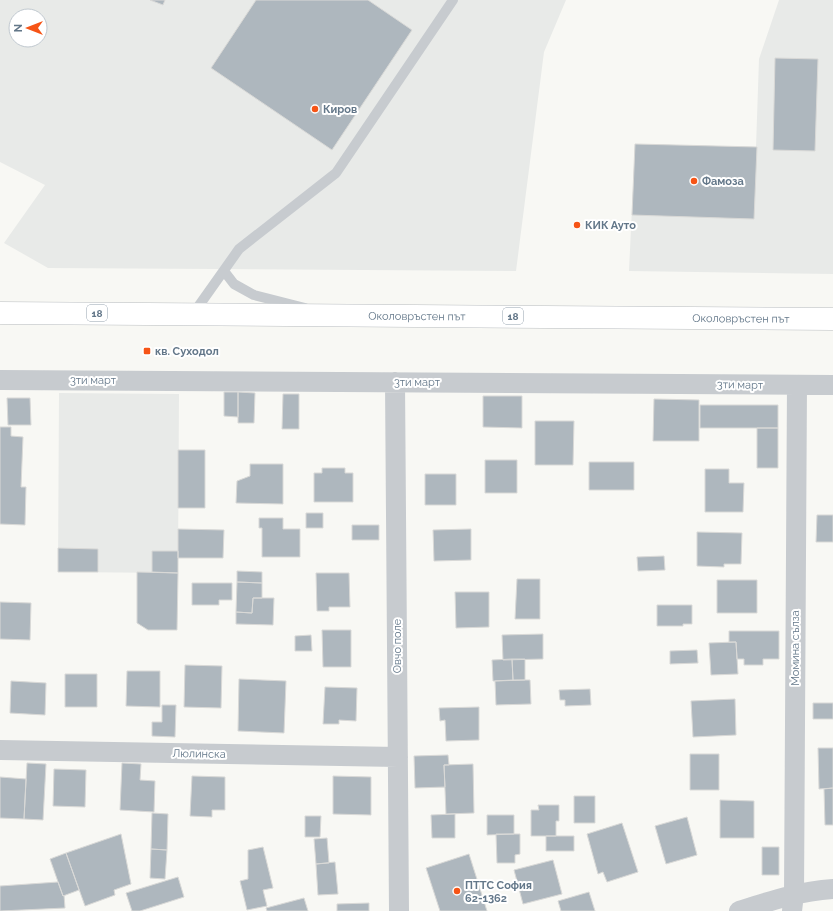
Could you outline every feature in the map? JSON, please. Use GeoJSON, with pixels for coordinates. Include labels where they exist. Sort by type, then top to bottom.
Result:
{"type":"FeatureCollection","features":[{"type":"Feature","properties":{"kind":"highway","name":"Околовръстен път"},"geometry":{"type":"LineString","coordinates":[[0,313],[833,319]]}},
{"type":"Feature","properties":{"kind":"street","name":"3ти март"},"geometry":{"type":"LineString","coordinates":[[0,380],[833,385]]}},
{"type":"Feature","properties":{"kind":"street","name":"Овчо поле"},"geometry":{"type":"LineString","coordinates":[[395,382],[399,911]]}},
{"type":"Feature","properties":{"kind":"street","name":"Момина сълза"},"geometry":{"type":"LineString","coordinates":[[793,903],[797,385]]}},
{"type":"Feature","properties":{"kind":"street","name":"Люлинска"},"geometry":{"type":"LineString","coordinates":[[0,750],[398,757]]}},
{"type":"Feature","properties":{"kind":"street"},"geometry":{"type":"LineString","coordinates":[[739,911],[793,903],[814,890],[833,889]]}},
{"type":"Feature","properties":{"kind":"lane"},"geometry":{"type":"LineString","coordinates":[[193,314],[240,249],[336,173],[453,0]]}},
{"type":"Feature","properties":{"kind":"lane"},"geometry":{"type":"LineString","coordinates":[[224,271],[234,284],[254,295],[334,315]]}},
{"type":"Feature","properties":{"kind":"shaded area"},"geometry":{"type":"Polygon","coordinates":[[[0,0],[566,0],[544,52],[516,271],[48,268],[4,243],[45,185],[0,162],[0,0]]]}},
{"type":"Feature","properties":{"kind":"shaded area"},"geometry":{"type":"Polygon","coordinates":[[[779,0],[833,0],[833,274],[629,271],[635,144],[756,147],[759,59],[779,0]]]}},
{"type":"Feature","properties":{"kind":"shaded area"},"geometry":{"type":"Polygon","coordinates":[[[59,393],[179,394],[178,573],[58,572],[59,393]]]}},
{"type":"Feature","properties":{"kind":"building"},"geometry":{"type":"Polygon","coordinates":[[[150,0],[165,0],[163,5],[150,0]]]}},
{"type":"Feature","properties":{"kind":"building","name":"Киров"},"geometry":{"type":"Polygon","coordinates":[[[256,0],[368,0],[412,30],[332,150],[211,68],[256,0]]]}},
{"type":"Feature","properties":{"kind":"building"},"geometry":{"type":"Polygon","coordinates":[[[775,58],[818,59],[815,151],[773,150],[775,58]]]}},
{"type":"Feature","properties":{"kind":"building","name":"Фамоза"},"geometry":{"type":"Polygon","coordinates":[[[635,144],[757,147],[754,219],[632,215],[635,144]]]}},
{"type":"Feature","properties":{"kind":"building"},"geometry":{"type":"Polygon","coordinates":[[[224,392],[238,392],[238,417],[224,416],[224,392]]]}},
{"type":"Feature","properties":{"kind":"building"},"geometry":{"type":"Polygon","coordinates":[[[238,392],[255,393],[254,423],[238,423],[238,392]]]}},
{"type":"Feature","properties":{"kind":"building"},"geometry":{"type":"Polygon","coordinates":[[[283,394],[299,394],[299,429],[282,429],[283,394]]]}},
{"type":"Feature","properties":{"kind":"building"},"geometry":{"type":"Polygon","coordinates":[[[483,396],[522,396],[522,428],[483,427],[483,396]]]}},
{"type":"Feature","properties":{"kind":"building"},"geometry":{"type":"Polygon","coordinates":[[[7,398],[30,398],[31,425],[8,425],[7,398]]]}},
{"type":"Feature","properties":{"kind":"building"},"geometry":{"type":"Polygon","coordinates":[[[654,399],[699,400],[699,441],[653,441],[654,399]]]}},
{"type":"Feature","properties":{"kind":"building"},"geometry":{"type":"Polygon","coordinates":[[[700,405],[778,405],[778,428],[700,428],[700,405]]]}},
{"type":"Feature","properties":{"kind":"building"},"geometry":{"type":"Polygon","coordinates":[[[535,421],[574,421],[573,465],[535,465],[535,421]]]}},
{"type":"Feature","properties":{"kind":"building"},"geometry":{"type":"Polygon","coordinates":[[[0,427],[11,427],[11,436],[23,437],[21,487],[26,487],[25,525],[0,524],[0,427]]]}},
{"type":"Feature","properties":{"kind":"building"},"geometry":{"type":"Polygon","coordinates":[[[757,428],[778,428],[778,468],[757,468],[757,428]]]}},
{"type":"Feature","properties":{"kind":"building"},"geometry":{"type":"Polygon","coordinates":[[[178,450],[205,450],[205,508],[178,508],[178,450]]]}},
{"type":"Feature","properties":{"kind":"building"},"geometry":{"type":"Polygon","coordinates":[[[485,460],[517,460],[517,493],[485,493],[485,460]]]}},
{"type":"Feature","properties":{"kind":"building"},"geometry":{"type":"Polygon","coordinates":[[[589,462],[634,462],[634,490],[589,490],[589,462]]]}},
{"type":"Feature","properties":{"kind":"building"},"geometry":{"type":"Polygon","coordinates":[[[250,464],[283,464],[283,504],[236,503],[237,481],[250,476],[250,464]]]}},
{"type":"Feature","properties":{"kind":"building"},"geometry":{"type":"Polygon","coordinates":[[[322,468],[345,468],[345,473],[353,473],[353,502],[314,502],[314,473],[322,473],[322,468]]]}},
{"type":"Feature","properties":{"kind":"building"},"geometry":{"type":"Polygon","coordinates":[[[705,469],[729,469],[729,483],[744,483],[743,512],[705,512],[705,469]]]}},
{"type":"Feature","properties":{"kind":"building"},"geometry":{"type":"Polygon","coordinates":[[[425,474],[456,474],[456,505],[425,505],[425,474]]]}},
{"type":"Feature","properties":{"kind":"building"},"geometry":{"type":"Polygon","coordinates":[[[306,513],[323,513],[323,528],[306,528],[306,513]]]}},
{"type":"Feature","properties":{"kind":"building"},"geometry":{"type":"Polygon","coordinates":[[[817,515],[833,515],[833,542],[816,542],[817,515]]]}},
{"type":"Feature","properties":{"kind":"building"},"geometry":{"type":"Polygon","coordinates":[[[259,518],[283,518],[283,529],[300,529],[300,557],[262,557],[262,528],[259,528],[259,518]]]}},
{"type":"Feature","properties":{"kind":"building"},"geometry":{"type":"Polygon","coordinates":[[[352,525],[379,525],[379,540],[352,540],[352,525]]]}},
{"type":"Feature","properties":{"kind":"building"},"geometry":{"type":"Polygon","coordinates":[[[178,529],[224,530],[223,558],[178,558],[178,529]]]}},
{"type":"Feature","properties":{"kind":"building"},"geometry":{"type":"Polygon","coordinates":[[[471,529],[471,560],[434,561],[433,530],[471,529]]]}},
{"type":"Feature","properties":{"kind":"building"},"geometry":{"type":"Polygon","coordinates":[[[697,532],[742,533],[741,564],[724,564],[724,567],[697,566],[697,532]]]}},
{"type":"Feature","properties":{"kind":"building"},"geometry":{"type":"Polygon","coordinates":[[[58,548],[98,549],[98,572],[58,572],[58,548]]]}},
{"type":"Feature","properties":{"kind":"building"},"geometry":{"type":"Polygon","coordinates":[[[152,551],[178,551],[178,573],[152,572],[152,551]]]}},
{"type":"Feature","properties":{"kind":"building"},"geometry":{"type":"Polygon","coordinates":[[[664,556],[665,570],[638,571],[637,557],[664,556]]]}},
{"type":"Feature","properties":{"kind":"building"},"geometry":{"type":"Polygon","coordinates":[[[237,571],[262,572],[262,583],[237,582],[237,571]]]}},
{"type":"Feature","properties":{"kind":"building"},"geometry":{"type":"Polygon","coordinates":[[[137,572],[178,573],[177,630],[148,630],[137,623],[137,572]]]}},
{"type":"Feature","properties":{"kind":"building"},"geometry":{"type":"Polygon","coordinates":[[[316,573],[349,573],[350,607],[329,607],[329,611],[317,611],[316,573]]]}},
{"type":"Feature","properties":{"kind":"building"},"geometry":{"type":"Polygon","coordinates":[[[517,579],[540,579],[540,619],[515,619],[517,579]]]}},
{"type":"Feature","properties":{"kind":"building"},"geometry":{"type":"Polygon","coordinates":[[[717,580],[757,580],[757,613],[717,613],[717,580]]]}},
{"type":"Feature","properties":{"kind":"building"},"geometry":{"type":"Polygon","coordinates":[[[237,582],[262,583],[262,598],[253,598],[252,613],[236,612],[237,582]]]}},
{"type":"Feature","properties":{"kind":"building"},"geometry":{"type":"Polygon","coordinates":[[[192,583],[232,583],[232,600],[219,600],[219,605],[192,605],[192,583]]]}},
{"type":"Feature","properties":{"kind":"building"},"geometry":{"type":"Polygon","coordinates":[[[455,592],[489,592],[489,627],[456,628],[455,592]]]}},
{"type":"Feature","properties":{"kind":"building"},"geometry":{"type":"Polygon","coordinates":[[[253,598],[274,598],[273,625],[236,624],[236,612],[252,613],[253,598]]]}},
{"type":"Feature","properties":{"kind":"building"},"geometry":{"type":"Polygon","coordinates":[[[0,602],[31,603],[30,640],[0,639],[0,602]]]}},
{"type":"Feature","properties":{"kind":"building"},"geometry":{"type":"Polygon","coordinates":[[[657,605],[692,605],[692,624],[683,624],[683,626],[657,626],[657,605]]]}},
{"type":"Feature","properties":{"kind":"building"},"geometry":{"type":"Polygon","coordinates":[[[322,630],[351,630],[351,667],[323,667],[322,630]]]}},
{"type":"Feature","properties":{"kind":"building"},"geometry":{"type":"Polygon","coordinates":[[[729,631],[779,631],[779,659],[763,659],[763,665],[744,665],[744,659],[737,659],[736,642],[729,642],[729,631]]]}},
{"type":"Feature","properties":{"kind":"building"},"geometry":{"type":"Polygon","coordinates":[[[543,634],[543,659],[503,660],[502,635],[543,634]]]}},
{"type":"Feature","properties":{"kind":"building"},"geometry":{"type":"Polygon","coordinates":[[[311,635],[312,651],[295,651],[295,636],[311,635]]]}},
{"type":"Feature","properties":{"kind":"building"},"geometry":{"type":"Polygon","coordinates":[[[736,642],[738,674],[711,675],[709,643],[736,642]]]}},
{"type":"Feature","properties":{"kind":"building"},"geometry":{"type":"Polygon","coordinates":[[[697,650],[698,663],[670,664],[670,651],[697,650]]]}},
{"type":"Feature","properties":{"kind":"building"},"geometry":{"type":"Polygon","coordinates":[[[512,659],[525,659],[525,680],[513,680],[512,659]]]}},
{"type":"Feature","properties":{"kind":"building"},"geometry":{"type":"Polygon","coordinates":[[[512,659],[513,680],[493,681],[492,660],[512,659]]]}},
{"type":"Feature","properties":{"kind":"building"},"geometry":{"type":"Polygon","coordinates":[[[185,665],[222,666],[221,708],[184,707],[185,665]]]}},
{"type":"Feature","properties":{"kind":"building"},"geometry":{"type":"Polygon","coordinates":[[[127,671],[160,671],[160,707],[126,706],[127,671]]]}},
{"type":"Feature","properties":{"kind":"building"},"geometry":{"type":"Polygon","coordinates":[[[65,674],[97,674],[97,707],[65,707],[65,674]]]}},
{"type":"Feature","properties":{"kind":"building"},"geometry":{"type":"Polygon","coordinates":[[[239,679],[286,681],[284,733],[238,731],[239,679]]]}},
{"type":"Feature","properties":{"kind":"building"},"geometry":{"type":"Polygon","coordinates":[[[530,680],[531,704],[496,705],[495,681],[530,680]]]}},
{"type":"Feature","properties":{"kind":"building"},"geometry":{"type":"Polygon","coordinates":[[[11,681],[46,683],[45,715],[10,713],[11,681]]]}},
{"type":"Feature","properties":{"kind":"building"},"geometry":{"type":"Polygon","coordinates":[[[325,687],[357,688],[356,721],[339,720],[339,724],[323,724],[325,687]]]}},
{"type":"Feature","properties":{"kind":"building"},"geometry":{"type":"Polygon","coordinates":[[[590,689],[591,705],[565,706],[565,700],[560,700],[559,690],[590,689]]]}},
{"type":"Feature","properties":{"kind":"building"},"geometry":{"type":"Polygon","coordinates":[[[735,699],[736,735],[693,737],[691,701],[735,699]]]}},
{"type":"Feature","properties":{"kind":"building"},"geometry":{"type":"Polygon","coordinates":[[[813,703],[833,703],[833,719],[813,719],[813,703]]]}},
{"type":"Feature","properties":{"kind":"building"},"geometry":{"type":"Polygon","coordinates":[[[162,705],[176,705],[175,737],[152,736],[152,722],[162,722],[162,705]]]}},
{"type":"Feature","properties":{"kind":"building"},"geometry":{"type":"Polygon","coordinates":[[[479,707],[479,740],[446,741],[445,720],[440,721],[439,708],[479,707]]]}},
{"type":"Feature","properties":{"kind":"building"},"geometry":{"type":"Polygon","coordinates":[[[818,748],[833,748],[833,788],[819,789],[818,748]]]}},
{"type":"Feature","properties":{"kind":"building"},"geometry":{"type":"Polygon","coordinates":[[[690,754],[719,754],[719,790],[690,790],[690,754]]]}},
{"type":"Feature","properties":{"kind":"building"},"geometry":{"type":"Polygon","coordinates":[[[448,755],[449,765],[444,765],[445,787],[415,788],[414,756],[448,755]]]}},
{"type":"Feature","properties":{"kind":"building"},"geometry":{"type":"Polygon","coordinates":[[[27,763],[46,764],[43,820],[24,819],[27,763]]]}},
{"type":"Feature","properties":{"kind":"building"},"geometry":{"type":"Polygon","coordinates":[[[122,763],[141,764],[140,780],[155,781],[154,812],[120,810],[122,763]]]}},
{"type":"Feature","properties":{"kind":"building"},"geometry":{"type":"Polygon","coordinates":[[[473,764],[474,813],[446,814],[444,765],[473,764]]]}},
{"type":"Feature","properties":{"kind":"building"},"geometry":{"type":"Polygon","coordinates":[[[54,769],[86,770],[85,807],[53,806],[54,769]]]}},
{"type":"Feature","properties":{"kind":"building"},"geometry":{"type":"Polygon","coordinates":[[[192,776],[225,777],[225,810],[212,810],[212,817],[190,816],[192,776]]]}},
{"type":"Feature","properties":{"kind":"building"},"geometry":{"type":"Polygon","coordinates":[[[333,776],[371,777],[371,815],[333,814],[333,776]]]}},
{"type":"Feature","properties":{"kind":"building"},"geometry":{"type":"Polygon","coordinates":[[[0,777],[26,779],[24,819],[0,818],[0,777]]]}},
{"type":"Feature","properties":{"kind":"building"},"geometry":{"type":"Polygon","coordinates":[[[833,788],[833,825],[825,825],[824,789],[833,788]]]}},
{"type":"Feature","properties":{"kind":"building"},"geometry":{"type":"Polygon","coordinates":[[[574,796],[595,796],[595,823],[574,823],[574,796]]]}},
{"type":"Feature","properties":{"kind":"building"},"geometry":{"type":"Polygon","coordinates":[[[720,800],[754,801],[754,838],[720,838],[720,800]]]}},
{"type":"Feature","properties":{"kind":"building"},"geometry":{"type":"Polygon","coordinates":[[[538,805],[559,805],[559,821],[556,821],[556,836],[531,836],[531,810],[539,810],[538,805]]]}},
{"type":"Feature","properties":{"kind":"building"},"geometry":{"type":"Polygon","coordinates":[[[152,813],[168,814],[167,850],[151,849],[152,813]]]}},
{"type":"Feature","properties":{"kind":"building"},"geometry":{"type":"Polygon","coordinates":[[[455,814],[455,838],[432,838],[431,815],[455,814]]]}},
{"type":"Feature","properties":{"kind":"building"},"geometry":{"type":"Polygon","coordinates":[[[487,815],[514,815],[514,834],[487,835],[487,815]]]}},
{"type":"Feature","properties":{"kind":"building"},"geometry":{"type":"Polygon","coordinates":[[[305,816],[321,816],[320,837],[305,837],[305,816]]]}},
{"type":"Feature","properties":{"kind":"building"},"geometry":{"type":"Polygon","coordinates":[[[687,817],[697,855],[666,864],[655,826],[687,817]]]}},
{"type":"Feature","properties":{"kind":"building"},"geometry":{"type":"Polygon","coordinates":[[[622,823],[638,872],[607,882],[603,872],[598,874],[587,834],[622,823]]]}},
{"type":"Feature","properties":{"kind":"building"},"geometry":{"type":"Polygon","coordinates":[[[121,834],[131,884],[114,890],[115,895],[85,906],[66,853],[121,834]]]}},
{"type":"Feature","properties":{"kind":"building"},"geometry":{"type":"Polygon","coordinates":[[[496,834],[520,834],[520,854],[515,855],[515,863],[497,863],[496,834]]]}},
{"type":"Feature","properties":{"kind":"building"},"geometry":{"type":"Polygon","coordinates":[[[546,836],[574,836],[574,851],[546,851],[546,836]]]}},
{"type":"Feature","properties":{"kind":"building"},"geometry":{"type":"Polygon","coordinates":[[[327,838],[329,863],[316,864],[314,839],[327,838]]]}},
{"type":"Feature","properties":{"kind":"building"},"geometry":{"type":"Polygon","coordinates":[[[263,847],[273,888],[263,890],[267,906],[247,910],[240,881],[248,879],[248,850],[263,847]]]}},
{"type":"Feature","properties":{"kind":"building"},"geometry":{"type":"Polygon","coordinates":[[[762,847],[779,847],[779,875],[762,875],[762,847]]]}},
{"type":"Feature","properties":{"kind":"building"},"geometry":{"type":"Polygon","coordinates":[[[151,849],[167,850],[165,879],[150,878],[151,849]]]}},
{"type":"Feature","properties":{"kind":"building"},"geometry":{"type":"Polygon","coordinates":[[[66,853],[79,890],[63,896],[50,859],[66,853]]]}},
{"type":"Feature","properties":{"kind":"building"},"geometry":{"type":"Polygon","coordinates":[[[469,854],[487,911],[440,911],[426,868],[469,854]]]}},
{"type":"Feature","properties":{"kind":"building"},"geometry":{"type":"Polygon","coordinates":[[[553,860],[562,894],[523,904],[514,870],[553,860]]]}},
{"type":"Feature","properties":{"kind":"building"},"geometry":{"type":"Polygon","coordinates":[[[335,862],[338,894],[318,895],[316,864],[335,862]]]}},
{"type":"Feature","properties":{"kind":"building"},"geometry":{"type":"Polygon","coordinates":[[[178,877],[184,897],[140,911],[132,911],[126,893],[178,877]]]}},
{"type":"Feature","properties":{"kind":"building"},"geometry":{"type":"Polygon","coordinates":[[[58,882],[63,896],[64,895],[65,908],[0,911],[0,886],[58,882]]]}},
{"type":"Feature","properties":{"kind":"building"},"geometry":{"type":"Polygon","coordinates":[[[589,892],[595,911],[561,911],[558,901],[589,892]]]}},
{"type":"Feature","properties":{"kind":"building"},"geometry":{"type":"Polygon","coordinates":[[[304,898],[308,911],[267,911],[266,908],[304,898]]]}},
{"type":"Feature","properties":{"kind":"building"},"geometry":{"type":"Polygon","coordinates":[[[369,903],[369,911],[337,911],[337,904],[369,903]]]}},
{"type":"Feature","properties":{"kind":"place","name":"Киров"},"geometry":{"type":"Point","coordinates":[315,109]}},
{"type":"Feature","properties":{"kind":"place","name":"Фамоза"},"geometry":{"type":"Point","coordinates":[694,181]}},
{"type":"Feature","properties":{"kind":"place","name":"КИК Ауто"},"geometry":{"type":"Point","coordinates":[577,225]}},
{"type":"Feature","properties":{"kind":"place","name":"кв. Суходол"},"geometry":{"type":"Point","coordinates":[147,351]}},
{"type":"Feature","properties":{"kind":"place","name":"ПТТС София 62-1362"},"geometry":{"type":"Point","coordinates":[457,891]}}]}
